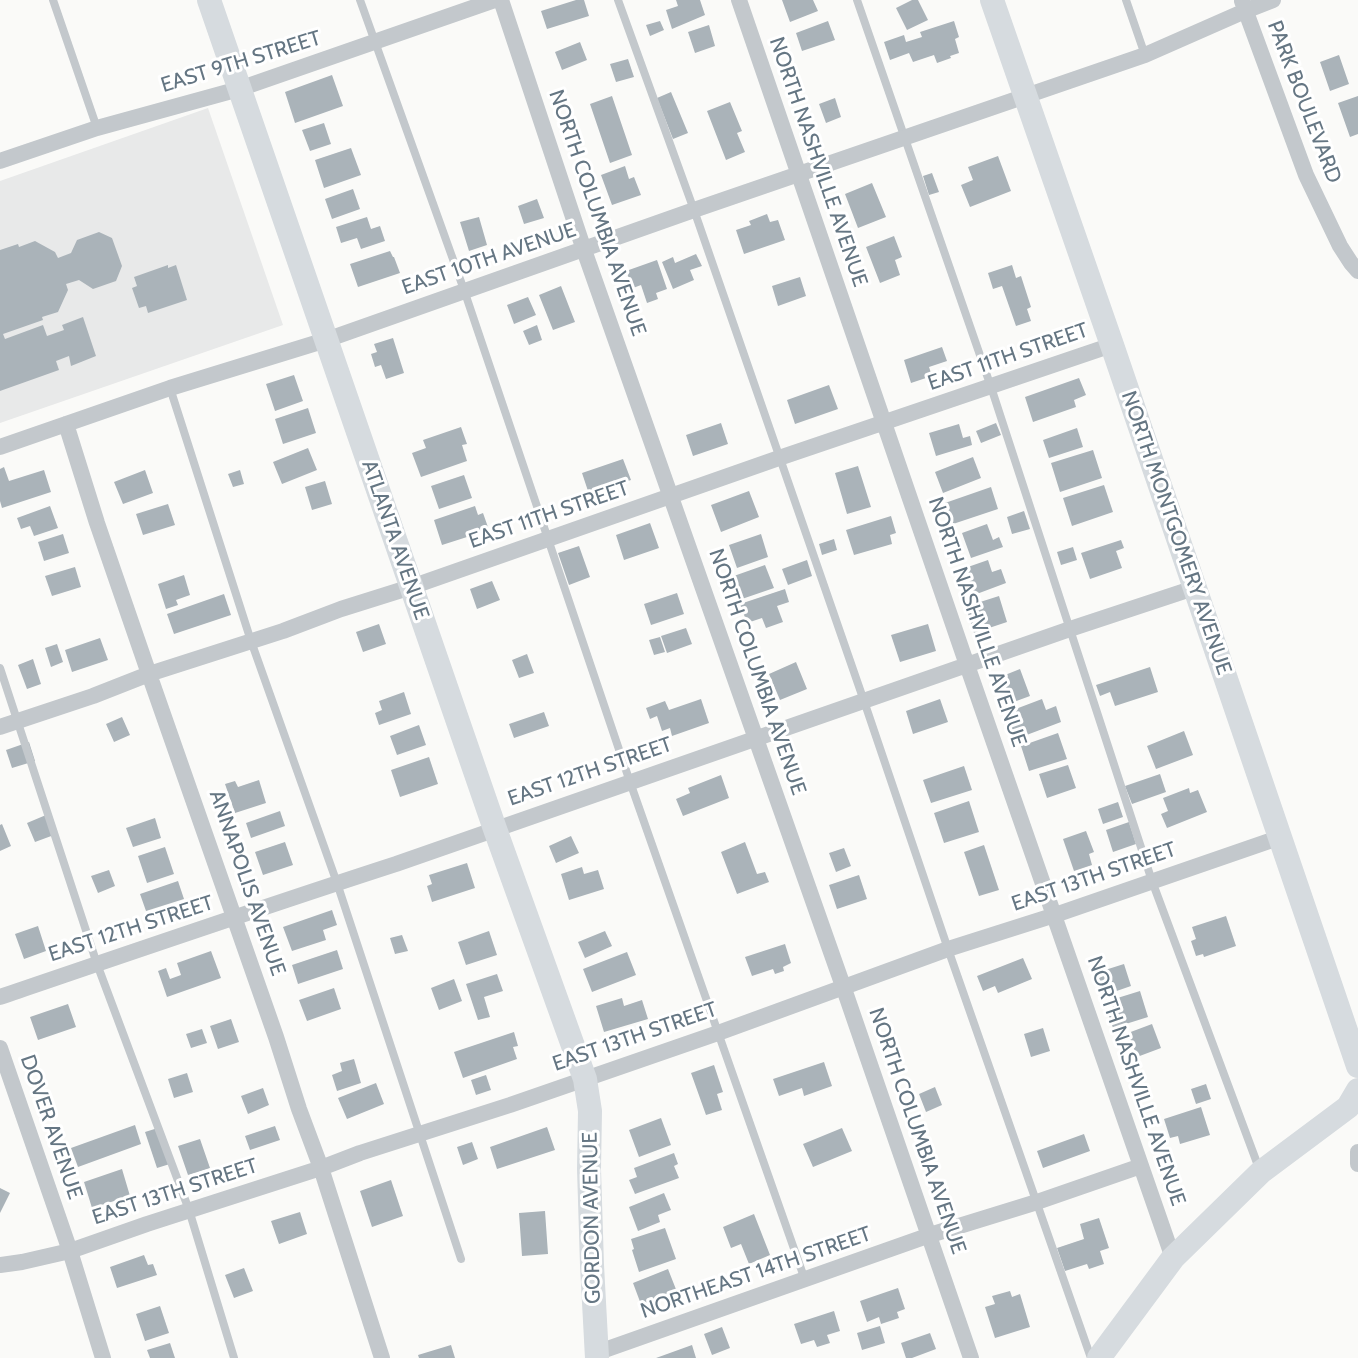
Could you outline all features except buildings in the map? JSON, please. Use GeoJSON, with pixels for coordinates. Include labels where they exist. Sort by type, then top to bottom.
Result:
{"type":"FeatureCollection","features":[{"type":"Feature","properties":{"kind":"street","name":"ATLANTA AVENUE"},"geometry":{"type":"LineString","coordinates":[[209,0],[495,829],[585,1079]]}},
{"type":"Feature","properties":{"kind":"street","name":"EAST 9TH STREET"},"geometry":{"type":"LineString","coordinates":[[0,161],[97,128],[239,89],[495,0]]}},
{"type":"Feature","properties":{"kind":"street","name":"NORTH COLUMBIA AVENUE"},"geometry":{"type":"LineString","coordinates":[[501,0],[584,250],[757,738],[971,1358]]}},
{"type":"Feature","properties":{"kind":"street","name":"NORTH NASHVILLE AVENUE"},"geometry":{"type":"LineString","coordinates":[[739,0],[1173,1258]]}},
{"type":"Feature","properties":{"kind":"street","name":"NORTH MONTGOMERY AVENUE"},"geometry":{"type":"LineString","coordinates":[[992,0],[1358,1066]]}},
{"type":"Feature","properties":{"kind":"street","name":"EAST 10TH AVENUE"},"geometry":{"type":"LineString","coordinates":[[0,447],[170,388],[326,340],[464,290],[1145,55],[1243,5],[1273,0]]}},
{"type":"Feature","properties":{"kind":"street","name":"PARK BOULEVARD"},"geometry":{"type":"LineString","coordinates":[[1243,5],[1306,175],[1340,246],[1358,271]]}},
{"type":"Feature","properties":{"kind":"street","name":"EAST 11TH STREET"},"geometry":{"type":"LineString","coordinates":[[0,727],[1112,345]]}},
{"type":"Feature","properties":{"kind":"street","name":"ANNAPOLIS AVENUE"},"geometry":{"type":"LineString","coordinates":[[66,424],[149,674],[321,1168],[382,1358]]}},
{"type":"Feature","properties":{"kind":"street","name":"EAST 12TH STREET"},"geometry":{"type":"LineString","coordinates":[[0,997],[396,864],[1194,588]]}},
{"type":"Feature","properties":{"kind":"street","name":"EAST 13TH STREET"},"geometry":{"type":"LineString","coordinates":[[0,1265],[70,1251],[510,1105],[718,1033],[948,949],[1055,915],[1281,837]]}},
{"type":"Feature","properties":{"kind":"street","name":"DOVER AVENUE"},"geometry":{"type":"LineString","coordinates":[[0,1048],[70,1251],[103,1358]]}},
{"type":"Feature","properties":{"kind":"street","name":"GORDON AVENUE"},"geometry":{"type":"LineString","coordinates":[[585,1079],[590,1111],[590,1193],[597,1355]]}},
{"type":"Feature","properties":{"kind":"street"},"geometry":{"type":"LineString","coordinates":[[1099,1358],[1173,1258],[1261,1172],[1355,1104]]}},
{"type":"Feature","properties":{"kind":"street"},"geometry":{"type":"LineString","coordinates":[[1358,1152],[1358,1164]]}},
{"type":"Feature","properties":{"kind":"street","name":"NORTHEAST 14TH STREET"},"geometry":{"type":"LineString","coordinates":[[597,1355],[930,1235],[1037,1202],[1141,1166]]}},
{"type":"Feature","properties":{"kind":"lane"},"geometry":{"type":"LineString","coordinates":[[53,0],[97,128]]}},
{"type":"Feature","properties":{"kind":"lane"},"geometry":{"type":"LineString","coordinates":[[360,0],[464,290],[630,782],[805,1280]]}},
{"type":"Feature","properties":{"kind":"lane"},"geometry":{"type":"LineString","coordinates":[[618,0],[694,210],[1091,1358]]}},
{"type":"Feature","properties":{"kind":"lane"},"geometry":{"type":"LineString","coordinates":[[857,0],[991,387],[1152,881],[1261,1172]]}},
{"type":"Feature","properties":{"kind":"lane"},"geometry":{"type":"LineString","coordinates":[[1126,0],[1145,55]]}},
{"type":"Feature","properties":{"kind":"lane"},"geometry":{"type":"LineString","coordinates":[[170,388],[251,641],[337,883],[462,1259]]}},
{"type":"Feature","properties":{"kind":"lane"},"geometry":{"type":"LineString","coordinates":[[0,668],[97,964],[189,1210],[234,1358]]}},
{"type":"Feature","properties":{"kind":"shaded area"},"geometry":{"type":"Polygon","coordinates":[[[208,108],[283,325],[0,423],[0,181],[208,108]]]}}]}
